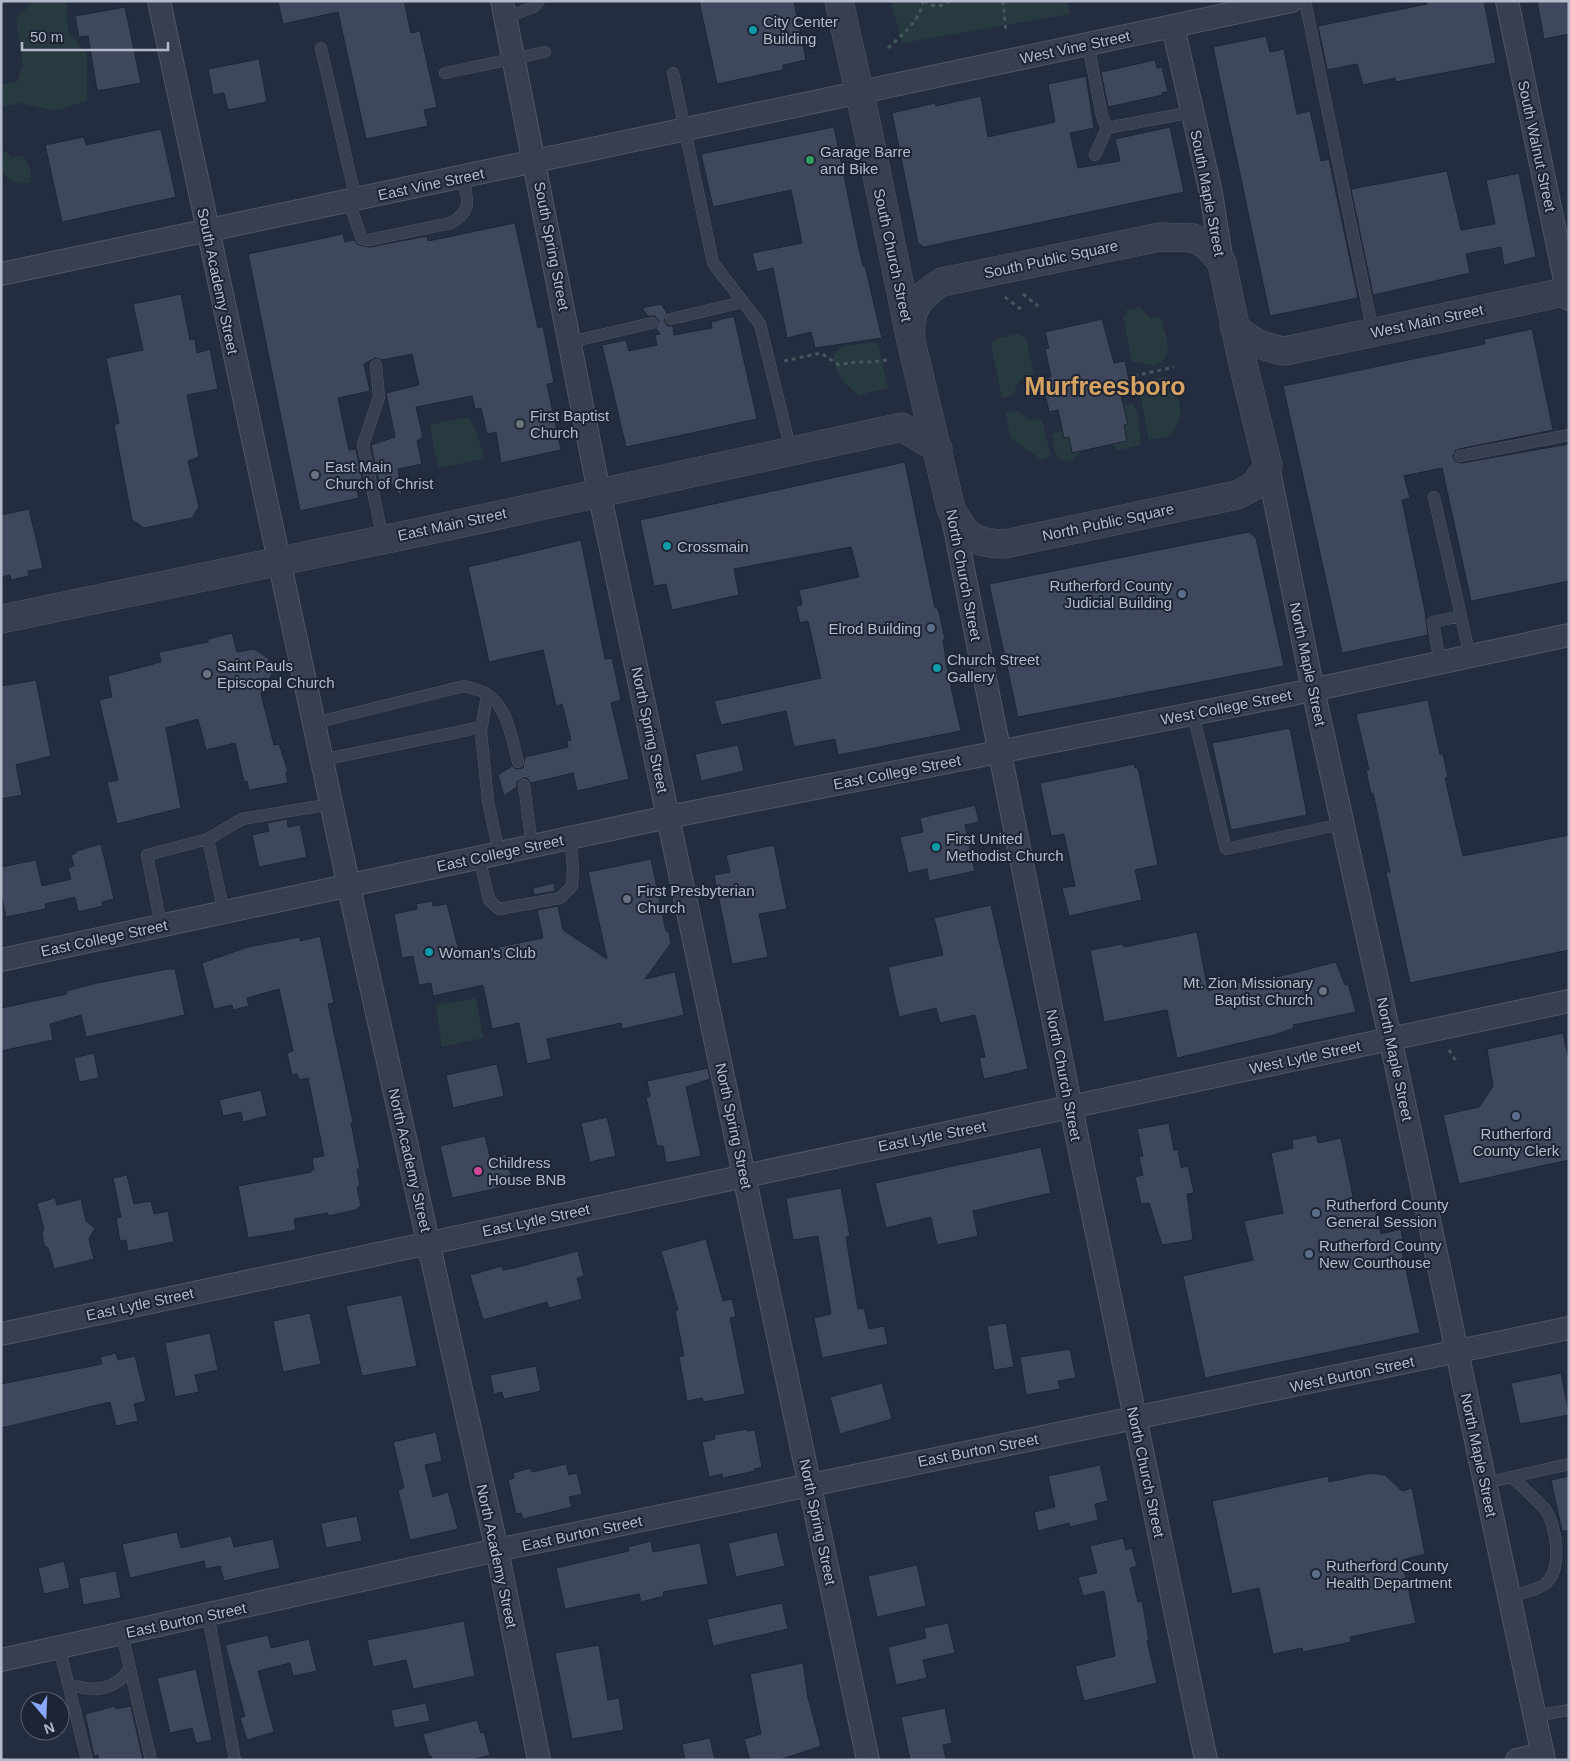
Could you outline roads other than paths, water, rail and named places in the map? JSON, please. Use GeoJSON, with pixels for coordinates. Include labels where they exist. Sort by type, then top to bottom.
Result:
{"type":"FeatureCollection","features":[{"type":"Feature","properties":{"kind":"street","name":"South Academy Street"},"geometry":{"type":"LineString","coordinates":[[159,1],[279,561]]}},
{"type":"Feature","properties":{"kind":"street","name":"South Church Street"},"geometry":{"type":"LineString","coordinates":[[839,1],[923,391]]}},
{"type":"Feature","properties":{"kind":"street","name":"West Vine Street"},"geometry":{"type":"LineString","coordinates":[[860,93],[1291,1]]}},
{"type":"Feature","properties":{"kind":"street","name":"South Walnut Street"},"geometry":{"type":"LineString","coordinates":[[1507,1],[1568,294]]}},
{"type":"Feature","properties":{"kind":"street","name":"South Spring Street"},"geometry":{"type":"LineString","coordinates":[[503,9],[535,162],[599,492]]}},
{"type":"Feature","properties":{"kind":"street","name":"South Maple Street"},"geometry":{"type":"LineString","coordinates":[[1173,26],[1211,193],[1222,262],[1242,360]]}},
{"type":"Feature","properties":{"kind":"street","name":"East Vine Street"},"geometry":{"type":"LineString","coordinates":[[1,274],[860,93]]}},
{"type":"Feature","properties":{"kind":"street","name":"South Public Square"},"geometry":{"type":"LineString","coordinates":[[911,341],[910,322],[920,299],[942,282],[1160,237],[1193,238],[1207,245],[1222,262]]}},
{"type":"Feature","properties":{"kind":"street","name":"West Main Street"},"geometry":{"type":"LineString","coordinates":[[1234,326],[1245,337],[1256,343],[1270,349],[1285,350],[1568,294]]}},
{"type":"Feature","properties":{"kind":"street"},"geometry":{"type":"LineString","coordinates":[[1250,394],[1263,372],[1285,350]]}},
{"type":"Feature","properties":{"kind":"street","name":"North Maple Street"},"geometry":{"type":"LineString","coordinates":[[1242,360],[1268,466],[1313,690],[1390,1038],[1543,1757]]}},
{"type":"Feature","properties":{"kind":"street"},"geometry":{"type":"LineString","coordinates":[[923,391],[902,427],[938,449]]}},
{"type":"Feature","properties":{"kind":"street","name":"North Church Street"},"geometry":{"type":"LineString","coordinates":[[923,391],[951,509],[1071,1108],[1206,1760]]}},
{"type":"Feature","properties":{"kind":"street","name":"East Main Street"},"geometry":{"type":"LineString","coordinates":[[1,619],[902,427]]}},
{"type":"Feature","properties":{"kind":"street","name":"North Public Square"},"geometry":{"type":"LineString","coordinates":[[951,509],[961,527],[970,537],[984,543],[1005,544],[1237,495],[1254,486],[1268,466]]}},
{"type":"Feature","properties":{"kind":"street","name":"North Spring Street"},"geometry":{"type":"LineString","coordinates":[[599,492],[868,1760]]}},
{"type":"Feature","properties":{"kind":"street","name":"North Academy Street"},"geometry":{"type":"LineString","coordinates":[[279,561],[331,804],[497,1550],[539,1760]]}},
{"type":"Feature","properties":{"kind":"street","name":"West College Street"},"geometry":{"type":"LineString","coordinates":[[999,752],[1313,690],[1569,635]]}},
{"type":"Feature","properties":{"kind":"street","name":"East College Street"},"geometry":{"type":"LineString","coordinates":[[1,960],[668,817],[999,752]]}},
{"type":"Feature","properties":{"kind":"street","name":"West Lytle Street"},"geometry":{"type":"LineString","coordinates":[[1071,1108],[1390,1038],[1569,1002]]}},
{"type":"Feature","properties":{"kind":"street","name":"East Lytle Street"},"geometry":{"type":"LineString","coordinates":[[1,1334],[744,1175],[1071,1108]]}},
{"type":"Feature","properties":{"kind":"street","name":"West Burton Street"},"geometry":{"type":"LineString","coordinates":[[1135,1418],[1569,1328]]}},
{"type":"Feature","properties":{"kind":"street","name":"East Burton Street"},"geometry":{"type":"LineString","coordinates":[[1,1660],[497,1550],[1135,1418]]}},
{"type":"Feature","properties":{"kind":"street"},"geometry":{"type":"LineString","coordinates":[[1517,1760],[1543,1757]]}},
{"type":"Feature","properties":{"kind":"lane"},"geometry":{"type":"LineString","coordinates":[[503,9],[534,7],[538,1]]}},
{"type":"Feature","properties":{"kind":"lane"},"geometry":{"type":"LineString","coordinates":[[1305,1],[1373,333]]}},
{"type":"Feature","properties":{"kind":"lane"},"geometry":{"type":"LineString","coordinates":[[1088,44],[1102,116],[1107,128],[1095,155]]}},
{"type":"Feature","properties":{"kind":"lane"},"geometry":{"type":"LineString","coordinates":[[322,48],[352,201],[362,239],[369,240],[442,224],[463,216],[468,204],[463,177]]}},
{"type":"Feature","properties":{"kind":"lane"},"geometry":{"type":"LineString","coordinates":[[445,73],[545,52]]}},
{"type":"Feature","properties":{"kind":"lane"},"geometry":{"type":"LineString","coordinates":[[673,73],[683,131],[713,263],[760,324],[791,451]]}},
{"type":"Feature","properties":{"kind":"lane"},"geometry":{"type":"LineString","coordinates":[[1107,128],[1192,112]]}},
{"type":"Feature","properties":{"kind":"lane"},"geometry":{"type":"LineString","coordinates":[[671,319],[743,302]]}},
{"type":"Feature","properties":{"kind":"lane"},"geometry":{"type":"LineString","coordinates":[[570,342],[652,323]]}},
{"type":"Feature","properties":{"kind":"lane"},"geometry":{"type":"LineString","coordinates":[[376,365],[379,397],[363,445],[383,539]]}},
{"type":"Feature","properties":{"kind":"lane"},"geometry":{"type":"LineString","coordinates":[[1460,456],[1569,436]]}},
{"type":"Feature","properties":{"kind":"lane"},"geometry":{"type":"LineString","coordinates":[[1434,497],[1470,656]]}},
{"type":"Feature","properties":{"kind":"lane"},"geometry":{"type":"LineString","coordinates":[[1440,663],[1433,622],[1461,616]]}},
{"type":"Feature","properties":{"kind":"lane"},"geometry":{"type":"LineString","coordinates":[[314,723],[464,686],[487,694],[498,706],[508,725],[518,762]]}},
{"type":"Feature","properties":{"kind":"lane"},"geometry":{"type":"LineString","coordinates":[[487,694],[482,727],[488,801],[489,900],[499,909],[560,898],[572,886],[573,867],[570,838]]}},
{"type":"Feature","properties":{"kind":"lane"},"geometry":{"type":"LineString","coordinates":[[1193,714],[1226,849],[1342,824]]}},
{"type":"Feature","properties":{"kind":"lane"},"geometry":{"type":"LineString","coordinates":[[322,760],[482,727]]}},
{"type":"Feature","properties":{"kind":"lane"},"geometry":{"type":"LineString","coordinates":[[524,785],[532,846]]}},
{"type":"Feature","properties":{"kind":"lane"},"geometry":{"type":"LineString","coordinates":[[161,925],[147,855],[208,839],[242,819],[331,804]]}},
{"type":"Feature","properties":{"kind":"lane"},"geometry":{"type":"LineString","coordinates":[[208,839],[224,912]]}},
{"type":"Feature","properties":{"kind":"lane"},"geometry":{"type":"LineString","coordinates":[[1485,1483],[1569,1464]]}},
{"type":"Feature","properties":{"kind":"lane"},"geometry":{"type":"LineString","coordinates":[[1509,1597],[1545,1585],[1556,1571],[1558,1559],[1546,1510],[1512,1477]]}},
{"type":"Feature","properties":{"kind":"lane"},"geometry":{"type":"LineString","coordinates":[[208,1615],[235,1760]]}},
{"type":"Feature","properties":{"kind":"lane"},"geometry":{"type":"LineString","coordinates":[[122,1634],[151,1760]]}},
{"type":"Feature","properties":{"kind":"lane"},"geometry":{"type":"LineString","coordinates":[[59,1647],[87,1760]]}},
{"type":"Feature","properties":{"kind":"lane"},"geometry":{"type":"LineString","coordinates":[[68,1684],[84,1689],[109,1688],[124,1676],[130,1668]]}},
{"type":"Feature","properties":{"kind":"lane"},"geometry":{"type":"LineString","coordinates":[[1534,1716],[1569,1710]]}},
{"type":"Feature","properties":{"kind":"place","name":"City Center Building"},"geometry":{"type":"Point","coordinates":[753,30]}},
{"type":"Feature","properties":{"kind":"place","name":"Garage Barre and Bike"},"geometry":{"type":"Point","coordinates":[810,160]}},
{"type":"Feature","properties":{"kind":"place","name":"First Baptist Church"},"geometry":{"type":"Point","coordinates":[520,424]}},
{"type":"Feature","properties":{"kind":"place","name":"East Main Church of Christ"},"geometry":{"type":"Point","coordinates":[315,475]}},
{"type":"Feature","properties":{"kind":"place","name":"Crossmain"},"geometry":{"type":"Point","coordinates":[667,546]}},
{"type":"Feature","properties":{"kind":"place","name":"Rutherford County Judicial Building"},"geometry":{"type":"Point","coordinates":[1182,594]}},
{"type":"Feature","properties":{"kind":"place","name":"Elrod Building"},"geometry":{"type":"Point","coordinates":[931,628]}},
{"type":"Feature","properties":{"kind":"place","name":"Church Street Gallery"},"geometry":{"type":"Point","coordinates":[937,668]}},
{"type":"Feature","properties":{"kind":"place","name":"Saint Pauls Episcopal Church"},"geometry":{"type":"Point","coordinates":[207,674]}},
{"type":"Feature","properties":{"kind":"place","name":"First United Methodist Church"},"geometry":{"type":"Point","coordinates":[936,847]}},
{"type":"Feature","properties":{"kind":"place","name":"First Presbyterian Church"},"geometry":{"type":"Point","coordinates":[627,899]}},
{"type":"Feature","properties":{"kind":"place","name":"Woman's Club"},"geometry":{"type":"Point","coordinates":[429,952]}},
{"type":"Feature","properties":{"kind":"place","name":"Mt. Zion Missionary Baptist Church"},"geometry":{"type":"Point","coordinates":[1323,991]}},
{"type":"Feature","properties":{"kind":"place","name":"Rutherford County Clerk"},"geometry":{"type":"Point","coordinates":[1516,1116]}},
{"type":"Feature","properties":{"kind":"place","name":"Childress House BNB"},"geometry":{"type":"Point","coordinates":[478,1171]}},
{"type":"Feature","properties":{"kind":"place","name":"Rutherford County General Session"},"geometry":{"type":"Point","coordinates":[1316,1213]}},
{"type":"Feature","properties":{"kind":"place","name":"Rutherford County New Courthouse"},"geometry":{"type":"Point","coordinates":[1309,1254]}},
{"type":"Feature","properties":{"kind":"place","name":"Rutherford County Health Department"},"geometry":{"type":"Point","coordinates":[1316,1574]}},
{"type":"Feature","properties":{"kind":"district","name":"Murfreesboro"},"geometry":{"type":"Point","coordinates":[1105,386]}}]}
